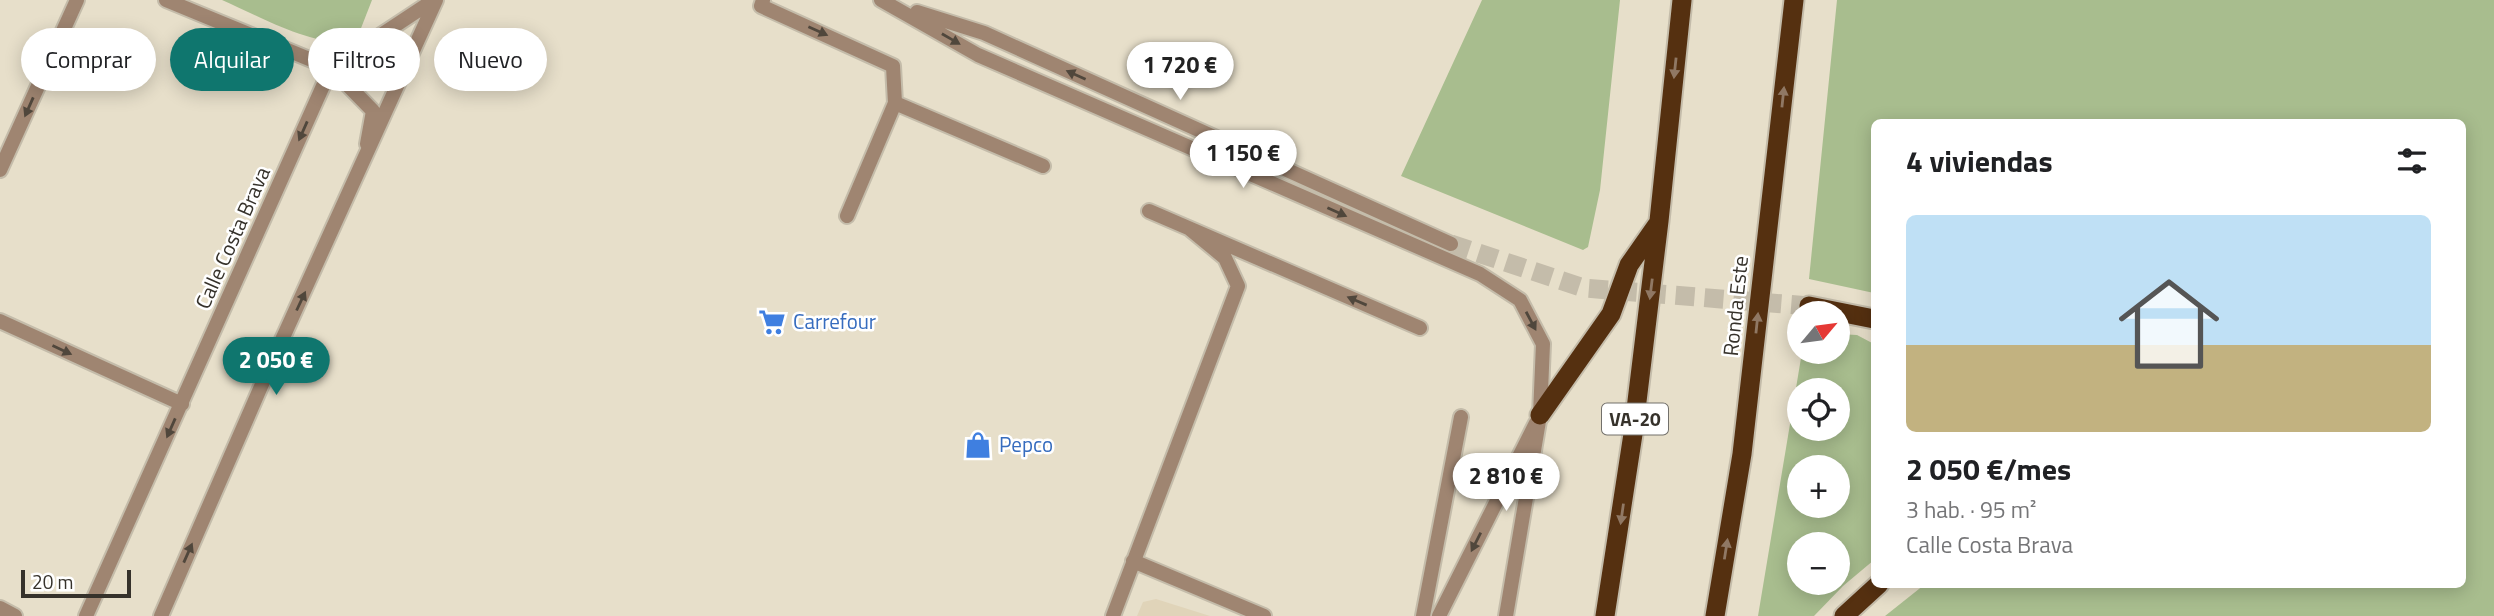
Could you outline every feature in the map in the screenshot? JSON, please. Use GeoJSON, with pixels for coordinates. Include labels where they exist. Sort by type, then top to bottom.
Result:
{"type":"FeatureCollection","features":[{"type":"Feature","properties":{"kind":"highway","name":"VA-20"},"geometry":{"type":"LineString","coordinates":[[1605,616],[1632,447],[1660,221],[1682,0]]}},
{"type":"Feature","properties":{"kind":"highway","name":"Ronda Este"},"geometry":{"type":"LineString","coordinates":[[1715,616],[1742,454],[1794,0]]}},
{"type":"Feature","properties":{"kind":"highway"},"geometry":{"type":"LineString","coordinates":[[1540,415],[1611,314],[1629,265],[1660,221]]}},
{"type":"Feature","properties":{"kind":"highway"},"geometry":{"type":"LineString","coordinates":[[1850,314],[1871,318]]}},
{"type":"Feature","properties":{"kind":"highway"},"geometry":{"type":"LineString","coordinates":[[1844,616],[1875,588]]}},
{"type":"Feature","properties":{"kind":"street"},"geometry":{"type":"LineString","coordinates":[[0,170],[77,0]]}},
{"type":"Feature","properties":{"kind":"street"},"geometry":{"type":"LineString","coordinates":[[166,0],[308,59]]}},
{"type":"Feature","properties":{"kind":"street"},"geometry":{"type":"LineString","coordinates":[[392,28],[435,0]]}},
{"type":"Feature","properties":{"kind":"street"},"geometry":{"type":"LineString","coordinates":[[161,616],[435,0]]}},
{"type":"Feature","properties":{"kind":"street"},"geometry":{"type":"LineString","coordinates":[[763,0],[761,6],[893,65],[895,103],[847,216]]}},
{"type":"Feature","properties":{"kind":"street"},"geometry":{"type":"LineString","coordinates":[[886,2],[984,33],[1451,244]]}},
{"type":"Feature","properties":{"kind":"street"},"geometry":{"type":"LineString","coordinates":[[886,2],[978,55],[1480,274],[1520,300],[1543,344],[1540,415],[1506,616]]}},
{"type":"Feature","properties":{"kind":"street","name":"Calle Costa Brava"},"geometry":{"type":"LineString","coordinates":[[86,616],[321,91]]}},
{"type":"Feature","properties":{"kind":"street"},"geometry":{"type":"LineString","coordinates":[[353,91],[373,111],[363,166]]}},
{"type":"Feature","properties":{"kind":"street"},"geometry":{"type":"LineString","coordinates":[[895,103],[1043,166]]}},
{"type":"Feature","properties":{"kind":"street"},"geometry":{"type":"LineString","coordinates":[[1149,211],[1420,328]]}},
{"type":"Feature","properties":{"kind":"street"},"geometry":{"type":"LineString","coordinates":[[1113,616],[1238,286],[1225,258],[1190,229]]}},
{"type":"Feature","properties":{"kind":"street"},"geometry":{"type":"LineString","coordinates":[[0,321],[181,404]]}},
{"type":"Feature","properties":{"kind":"street"},"geometry":{"type":"LineString","coordinates":[[1439,616],[1540,415]]}},
{"type":"Feature","properties":{"kind":"street"},"geometry":{"type":"LineString","coordinates":[[1423,616],[1461,417]]}},
{"type":"Feature","properties":{"kind":"street"},"geometry":{"type":"LineString","coordinates":[[1133,562],[1264,616]]}},
{"type":"Feature","properties":{"kind":"street"},"geometry":{"type":"LineString","coordinates":[[0,608],[15,616]]}},
{"type":"Feature","properties":{"kind":"shaded area"},"geometry":{"type":"Polygon","coordinates":[[[1156,599],[1210,616],[1137,616],[1143,602],[1156,599]]]}},
{"type":"Feature","properties":{"kind":"green space"},"geometry":{"type":"Polygon","coordinates":[[[222,0],[372,0],[361,28],[308,28],[308,37],[294,32],[294,28],[284,28],[222,0]]]}},
{"type":"Feature","properties":{"kind":"green space"},"geometry":{"type":"Polygon","coordinates":[[[1482,0],[1620,0],[1600,190],[1588,247],[1583,250],[1401,176],[1482,0]]]}},
{"type":"Feature","properties":{"kind":"green space"},"geometry":{"type":"Polygon","coordinates":[[[1837,0],[2494,0],[2494,616],[1885,616],[1920,588],[2466,588],[2466,119],[1871,119],[1871,292],[1809,279],[1837,0]]]}},
{"type":"Feature","properties":{"kind":"green space"},"geometry":{"type":"Polygon","coordinates":[[[1850,335],[1871,342],[1871,563],[1850,580],[1850,532],[1787,532],[1787,595],[1834,595],[1814,616],[1758,616],[1787,441],[1850,441],[1850,378],[1798,378],[1800,364],[1850,364],[1850,335]]]}},
{"type":"Feature","properties":{"kind":"tunnel"},"geometry":{"type":"LineString","coordinates":[[1451,244],[1584,288],[1787,304]]}},
{"type":"Feature","properties":{"kind":"place","name":"Carrefour"},"geometry":{"type":"Point","coordinates":[772,322]}},
{"type":"Feature","properties":{"kind":"place","name":"Pepco"},"geometry":{"type":"Point","coordinates":[978,445]}}]}
